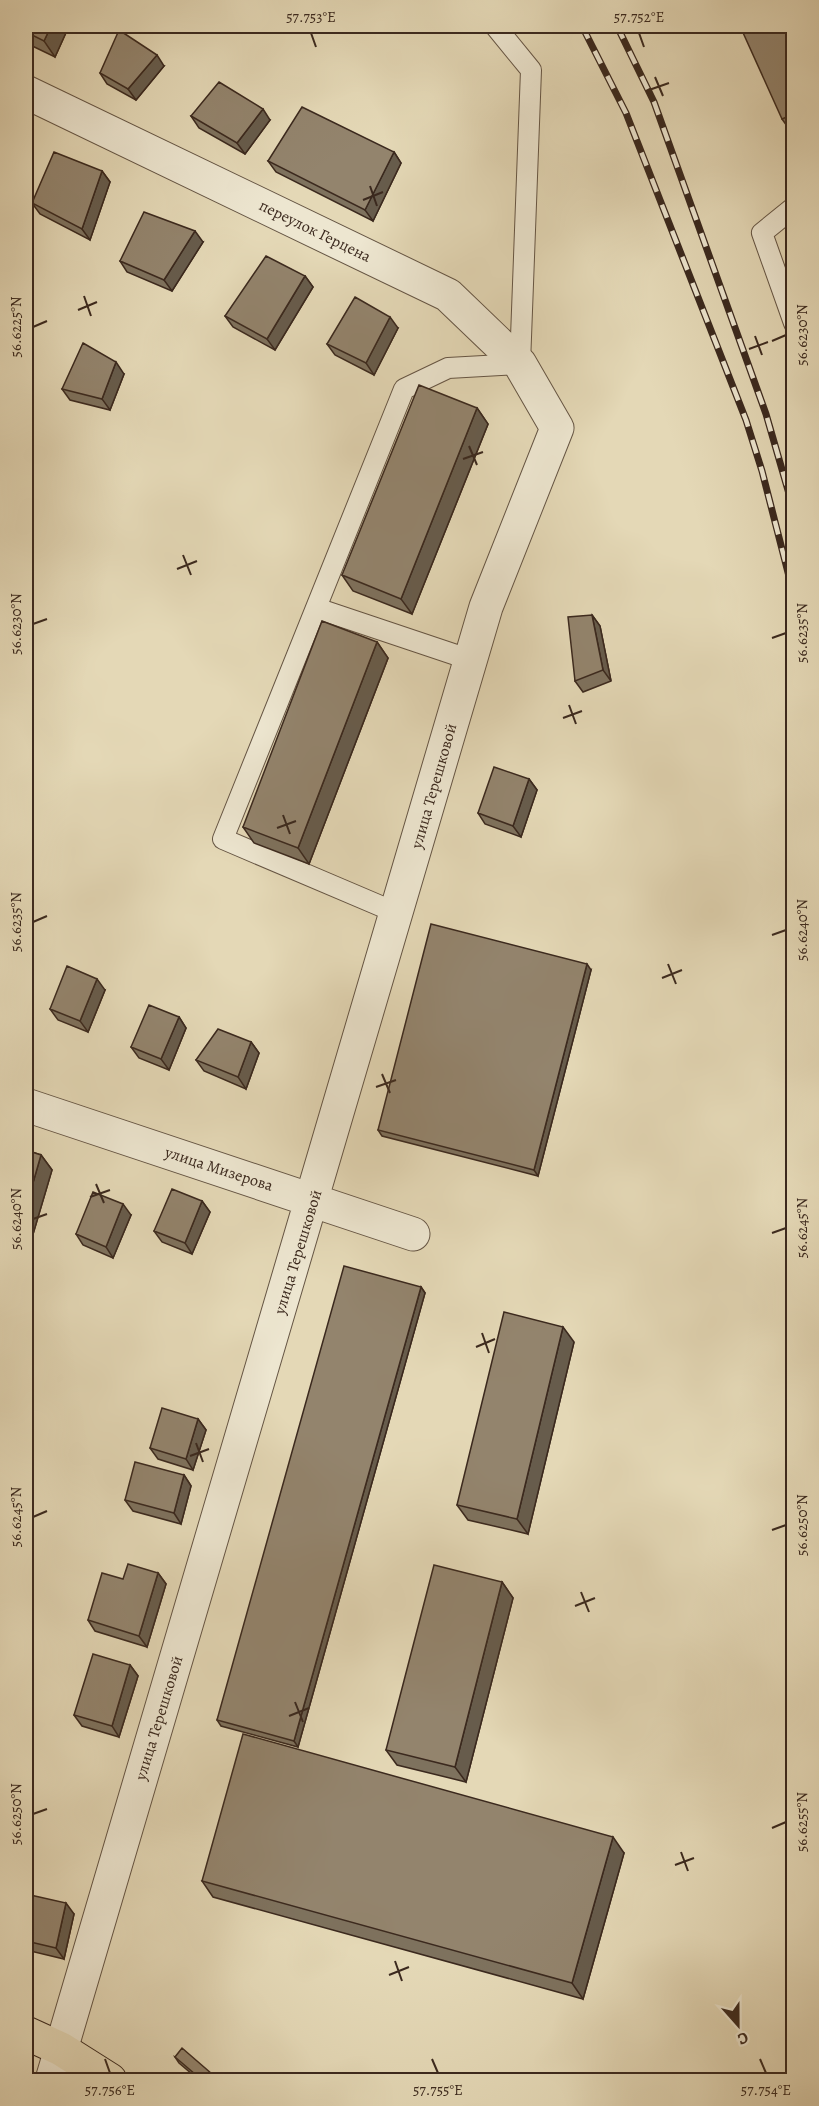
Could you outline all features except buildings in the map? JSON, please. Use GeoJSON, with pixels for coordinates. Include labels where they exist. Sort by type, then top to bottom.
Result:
{"type":"FeatureCollection","features":[{"type":"Feature","properties":{"kind":"main road"},"geometry":{"type":"LineString","coordinates":[[26,2033],[61,2049],[110,2080]]}},
{"type":"Feature","properties":{"kind":"street","name":"переулок Герцена"},"geometry":{"type":"LineString","coordinates":[[26,92],[448,295],[520,364],[557,428]]}},
{"type":"Feature","properties":{"kind":"street","name":"улица Терешковой"},"geometry":{"type":"LineString","coordinates":[[52,2080],[486,607],[557,428]]}},
{"type":"Feature","properties":{"kind":"street","name":"улица Мизерова"},"geometry":{"type":"LineString","coordinates":[[26,1105],[413,1234]]}},
{"type":"Feature","properties":{"kind":"lane"},"geometry":{"type":"LineString","coordinates":[[397,913],[223,839],[404,389],[448,368],[520,364],[531,70],[495,26]]}},
{"type":"Feature","properties":{"kind":"lane"},"geometry":{"type":"LineString","coordinates":[[794,207],[762,233],[794,323]]}},
{"type":"Feature","properties":{"kind":"lane"},"geometry":{"type":"LineString","coordinates":[[316,608],[471,660]]}},
{"type":"Feature","properties":{"kind":"railway"},"geometry":{"type":"LineString","coordinates":[[582,26],[626,113],[746,420],[762,471],[794,596]]}},
{"type":"Feature","properties":{"kind":"railway"},"geometry":{"type":"LineString","coordinates":[[617,26],[654,102],[766,414],[794,511]]}}]}
